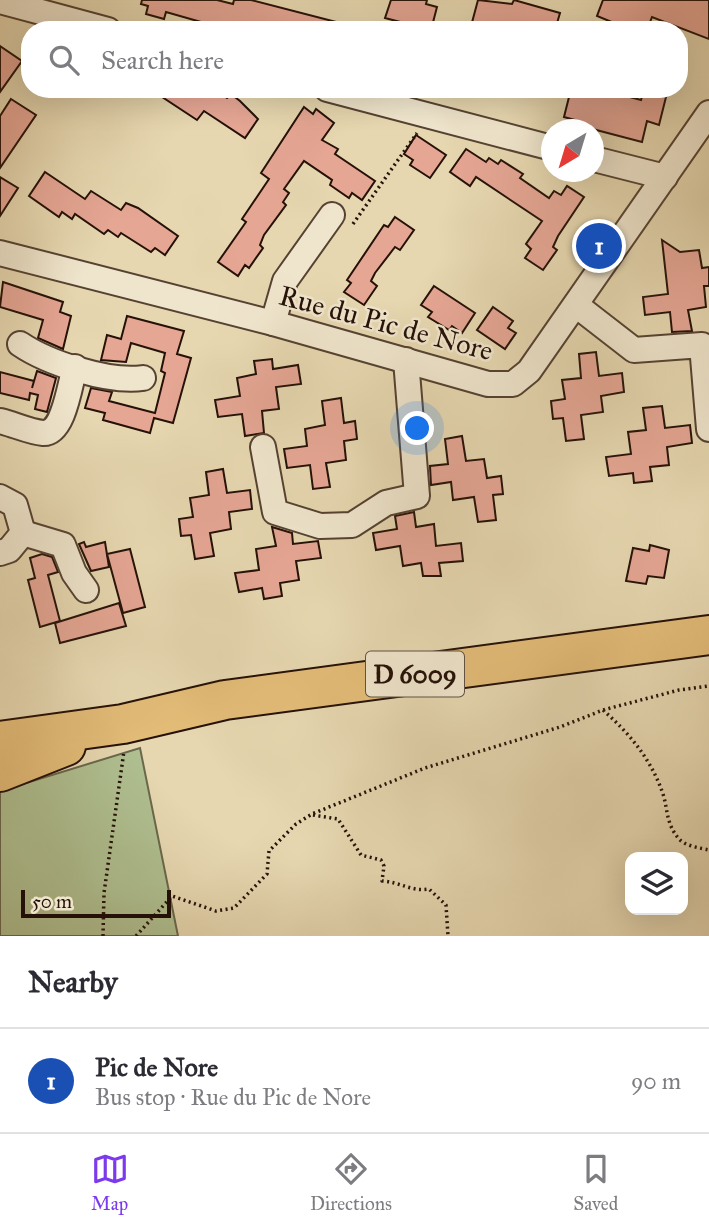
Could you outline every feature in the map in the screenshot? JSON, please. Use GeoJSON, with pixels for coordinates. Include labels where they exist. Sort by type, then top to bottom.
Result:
{"type":"FeatureCollection","features":[{"type":"Feature","properties":{"kind":"main road","name":"D 6009"},"geometry":{"type":"LineString","coordinates":[[0,741],[123,724],[225,700],[709,635]]}},
{"type":"Feature","properties":{"kind":"main road","name":"D 6009"},"geometry":{"type":"LineString","coordinates":[[0,772],[123,724]]}},
{"type":"Feature","properties":{"kind":"street"},"geometry":{"type":"LineString","coordinates":[[0,1],[74,21]]}},
{"type":"Feature","properties":{"kind":"street"},"geometry":{"type":"LineString","coordinates":[[359,98],[541,145]]}},
{"type":"Feature","properties":{"kind":"street","name":"Rue du Pic de Nore"},"geometry":{"type":"LineString","coordinates":[[0,253],[272,323],[488,384],[513,384],[529,371],[709,113]]}},
{"type":"Feature","properties":{"kind":"street"},"geometry":{"type":"LineString","coordinates":[[604,162],[665,177]]}},
{"type":"Feature","properties":{"kind":"street"},"geometry":{"type":"LineString","coordinates":[[272,323],[285,281],[332,215]]}},
{"type":"Feature","properties":{"kind":"street"},"geometry":{"type":"LineString","coordinates":[[576,305],[634,350],[702,345],[709,429]]}},
{"type":"Feature","properties":{"kind":"street"},"geometry":{"type":"LineString","coordinates":[[20,344],[37,356],[123,381],[143,378]]}},
{"type":"Feature","properties":{"kind":"street"},"geometry":{"type":"LineString","coordinates":[[264,447],[275,512],[320,526],[352,526],[386,503],[417,496],[405,359]]}},
{"type":"Feature","properties":{"kind":"street"},"geometry":{"type":"LineString","coordinates":[[0,421],[44,433],[52,431],[60,423],[75,366]]}},
{"type":"Feature","properties":{"kind":"street"},"geometry":{"type":"LineString","coordinates":[[0,497],[15,505],[23,533]]}},
{"type":"Feature","properties":{"kind":"street"},"geometry":{"type":"LineString","coordinates":[[0,553],[9,550],[23,533]]}},
{"type":"Feature","properties":{"kind":"street"},"geometry":{"type":"LineString","coordinates":[[23,533],[63,545],[74,573],[86,590]]}},
{"type":"Feature","properties":{"kind":"path"},"geometry":{"type":"LineString","coordinates":[[332,215],[350,228],[428,117]]}},
{"type":"Feature","properties":{"kind":"path"},"geometry":{"type":"LineString","coordinates":[[136,936],[172,897],[216,911],[234,908],[267,874],[269,851],[296,824],[312,814],[425,768],[547,731],[603,710],[679,690],[709,686]]}},
{"type":"Feature","properties":{"kind":"path"},"geometry":{"type":"LineString","coordinates":[[603,710],[628,732],[646,757],[663,795],[667,821],[681,842],[709,850]]}},
{"type":"Feature","properties":{"kind":"path"},"geometry":{"type":"LineString","coordinates":[[103,936],[104,893],[124,761],[123,724]]}},
{"type":"Feature","properties":{"kind":"path"},"geometry":{"type":"LineString","coordinates":[[312,814],[338,819],[361,855],[381,860],[384,866],[382,881],[398,882],[416,891],[429,889],[446,905],[449,936]]}},
{"type":"Feature","properties":{"kind":"green space"},"geometry":{"type":"Polygon","coordinates":[[[140,748],[178,936],[0,936],[0,791],[140,748]]]}},
{"type":"Feature","properties":{"kind":"building"},"geometry":{"type":"Polygon","coordinates":[[[142,0],[217,0],[233,4],[234,0],[251,0],[332,21],[198,21],[166,12],[164,19],[146,14],[148,6],[141,4],[142,0]]]}},
{"type":"Feature","properties":{"kind":"building"},"geometry":{"type":"Polygon","coordinates":[[[391,0],[427,0],[426,4],[437,7],[433,21],[396,21],[385,18],[391,0]]]}},
{"type":"Feature","properties":{"kind":"building"},"geometry":{"type":"Polygon","coordinates":[[[478,0],[512,4],[514,0],[560,13],[558,21],[472,21],[478,0]]]}},
{"type":"Feature","properties":{"kind":"building"},"geometry":{"type":"Polygon","coordinates":[[[603,0],[709,0],[709,39],[688,31],[688,21],[662,21],[652,17],[650,21],[609,21],[597,16],[603,0]]]}},
{"type":"Feature","properties":{"kind":"building"},"geometry":{"type":"Polygon","coordinates":[[[0,46],[21,62],[0,92],[0,46]]]}},
{"type":"Feature","properties":{"kind":"building"},"geometry":{"type":"Polygon","coordinates":[[[164,98],[236,98],[258,119],[245,138],[204,111],[197,120],[164,98]]]}},
{"type":"Feature","properties":{"kind":"building"},"geometry":{"type":"Polygon","coordinates":[[[569,98],[666,98],[659,125],[647,121],[642,142],[604,132],[604,119],[564,117],[569,98]]]}},
{"type":"Feature","properties":{"kind":"building"},"geometry":{"type":"Polygon","coordinates":[[[11,99],[36,115],[0,168],[0,116],[11,99]]]}},
{"type":"Feature","properties":{"kind":"building"},"geometry":{"type":"Polygon","coordinates":[[[304,107],[313,114],[316,109],[334,123],[322,140],[338,149],[335,154],[375,181],[362,200],[352,193],[349,198],[330,185],[332,180],[304,161],[284,189],[289,193],[283,202],[286,205],[264,235],[260,245],[263,248],[249,268],[245,265],[238,276],[218,262],[246,222],[242,219],[269,179],[261,173],[304,107]]]}},
{"type":"Feature","properties":{"kind":"building"},"geometry":{"type":"Polygon","coordinates":[[[416,135],[446,155],[430,178],[410,165],[413,160],[404,154],[416,135]]]}},
{"type":"Feature","properties":{"kind":"building"},"geometry":{"type":"Polygon","coordinates":[[[466,149],[486,162],[489,158],[498,164],[501,160],[523,174],[520,178],[549,198],[554,191],[561,195],[567,186],[584,197],[558,236],[553,247],[557,250],[543,270],[525,258],[531,249],[526,244],[542,221],[476,177],[470,186],[450,172],[466,149]]]}},
{"type":"Feature","properties":{"kind":"building"},"geometry":{"type":"Polygon","coordinates":[[[45,172],[85,199],[91,191],[121,210],[126,203],[138,208],[178,236],[165,255],[155,248],[151,252],[121,233],[118,237],[108,230],[104,234],[75,214],[72,219],[62,212],[59,217],[29,196],[45,172]]]}},
{"type":"Feature","properties":{"kind":"building"},"geometry":{"type":"Polygon","coordinates":[[[0,177],[18,188],[0,216],[0,177]]]}},
{"type":"Feature","properties":{"kind":"building"},"geometry":{"type":"Polygon","coordinates":[[[395,217],[414,230],[400,250],[395,247],[375,273],[371,281],[377,286],[364,305],[344,292],[351,283],[347,280],[384,225],[388,227],[395,217]]]}},
{"type":"Feature","properties":{"kind":"building"},"geometry":{"type":"Polygon","coordinates":[[[662,240],[680,252],[699,250],[702,268],[709,267],[709,286],[704,286],[706,307],[688,310],[692,331],[672,332],[670,312],[645,315],[643,297],[668,294],[662,240]]]}},
{"type":"Feature","properties":{"kind":"building"},"geometry":{"type":"Polygon","coordinates":[[[3,282],[63,302],[60,312],[71,316],[63,349],[38,338],[43,320],[0,307],[3,282]]]}},
{"type":"Feature","properties":{"kind":"building"},"geometry":{"type":"Polygon","coordinates":[[[434,286],[475,313],[462,333],[452,326],[449,330],[428,317],[432,312],[421,305],[434,286]]]}},
{"type":"Feature","properties":{"kind":"building"},"geometry":{"type":"Polygon","coordinates":[[[493,307],[513,321],[508,328],[516,333],[505,349],[477,330],[493,307]]]}},
{"type":"Feature","properties":{"kind":"building"},"geometry":{"type":"Polygon","coordinates":[[[127,316],[184,331],[177,354],[191,358],[173,423],[154,418],[150,433],[103,420],[105,413],[85,408],[91,388],[112,392],[109,401],[155,413],[165,373],[161,371],[165,353],[131,343],[126,362],[101,360],[107,335],[121,339],[127,316]]]}},
{"type":"Feature","properties":{"kind":"building"},"geometry":{"type":"Polygon","coordinates":[[[596,352],[599,376],[622,373],[624,392],[601,396],[603,412],[581,415],[584,439],[566,441],[563,418],[553,419],[551,401],[565,399],[562,380],[581,378],[579,354],[596,352]]]}},
{"type":"Feature","properties":{"kind":"building"},"geometry":{"type":"Polygon","coordinates":[[[272,359],[273,369],[298,365],[301,384],[276,387],[279,409],[262,411],[264,433],[245,436],[242,414],[218,417],[215,400],[240,396],[237,378],[256,374],[254,361],[272,359]]]}},
{"type":"Feature","properties":{"kind":"building"},"geometry":{"type":"Polygon","coordinates":[[[37,371],[56,378],[47,412],[35,409],[38,395],[30,393],[29,400],[0,393],[0,372],[34,381],[32,388],[37,371]]]}},
{"type":"Feature","properties":{"kind":"building"},"geometry":{"type":"Polygon","coordinates":[[[341,398],[344,423],[355,421],[357,439],[344,441],[346,460],[326,463],[330,487],[313,489],[310,465],[287,468],[284,449],[307,446],[305,429],[325,425],[322,401],[341,398]]]}},
{"type":"Feature","properties":{"kind":"building"},"geometry":{"type":"Polygon","coordinates":[[[662,406],[665,428],[690,425],[692,443],[667,447],[669,465],[650,467],[652,481],[634,483],[633,473],[609,476],[606,457],[631,454],[628,432],[646,430],[643,408],[662,406]]]}},
{"type":"Feature","properties":{"kind":"building"},"geometry":{"type":"Polygon","coordinates":[[[462,436],[466,461],[484,459],[487,478],[501,476],[503,494],[493,495],[496,520],[478,522],[474,497],[453,500],[451,482],[431,485],[430,466],[448,464],[445,439],[462,436]]]}},
{"type":"Feature","properties":{"kind":"building"},"geometry":{"type":"Polygon","coordinates":[[[223,469],[227,493],[250,490],[252,509],[229,512],[231,529],[210,533],[214,556],[195,559],[191,535],[181,536],[179,519],[193,517],[190,498],[209,495],[206,472],[223,469]]]}},
{"type":"Feature","properties":{"kind":"building"},"geometry":{"type":"Polygon","coordinates":[[[414,512],[416,527],[434,524],[436,546],[461,543],[463,561],[439,563],[441,576],[423,576],[421,563],[403,566],[400,546],[376,550],[373,533],[397,529],[395,516],[414,512]]]}},
{"type":"Feature","properties":{"kind":"building"},"geometry":{"type":"Polygon","coordinates":[[[272,527],[292,533],[293,544],[318,541],[321,558],[296,561],[299,580],[280,583],[282,596],[264,599],[262,588],[239,592],[235,573],[259,570],[256,549],[276,546],[272,527]]]}},
{"type":"Feature","properties":{"kind":"building"},"geometry":{"type":"Polygon","coordinates":[[[84,542],[86,547],[105,542],[109,567],[91,571],[79,544],[84,542]]]}},
{"type":"Feature","properties":{"kind":"building"},"geometry":{"type":"Polygon","coordinates":[[[650,545],[669,550],[664,578],[648,576],[646,584],[626,581],[633,548],[649,551],[650,545]]]}},
{"type":"Feature","properties":{"kind":"building"},"geometry":{"type":"Polygon","coordinates":[[[130,549],[145,607],[123,613],[107,554],[130,549]]]}},
{"type":"Feature","properties":{"kind":"building"},"geometry":{"type":"Polygon","coordinates":[[[42,554],[52,557],[58,572],[48,575],[60,621],[40,627],[28,580],[35,578],[30,558],[42,554]]]}},
{"type":"Feature","properties":{"kind":"building"},"geometry":{"type":"Polygon","coordinates":[[[119,603],[126,626],[60,643],[55,623],[119,603]]]}},
{"type":"Feature","properties":{"kind":"place","name":"Pic de Nore"},"geometry":{"type":"Point","coordinates":[599,246]}}]}
